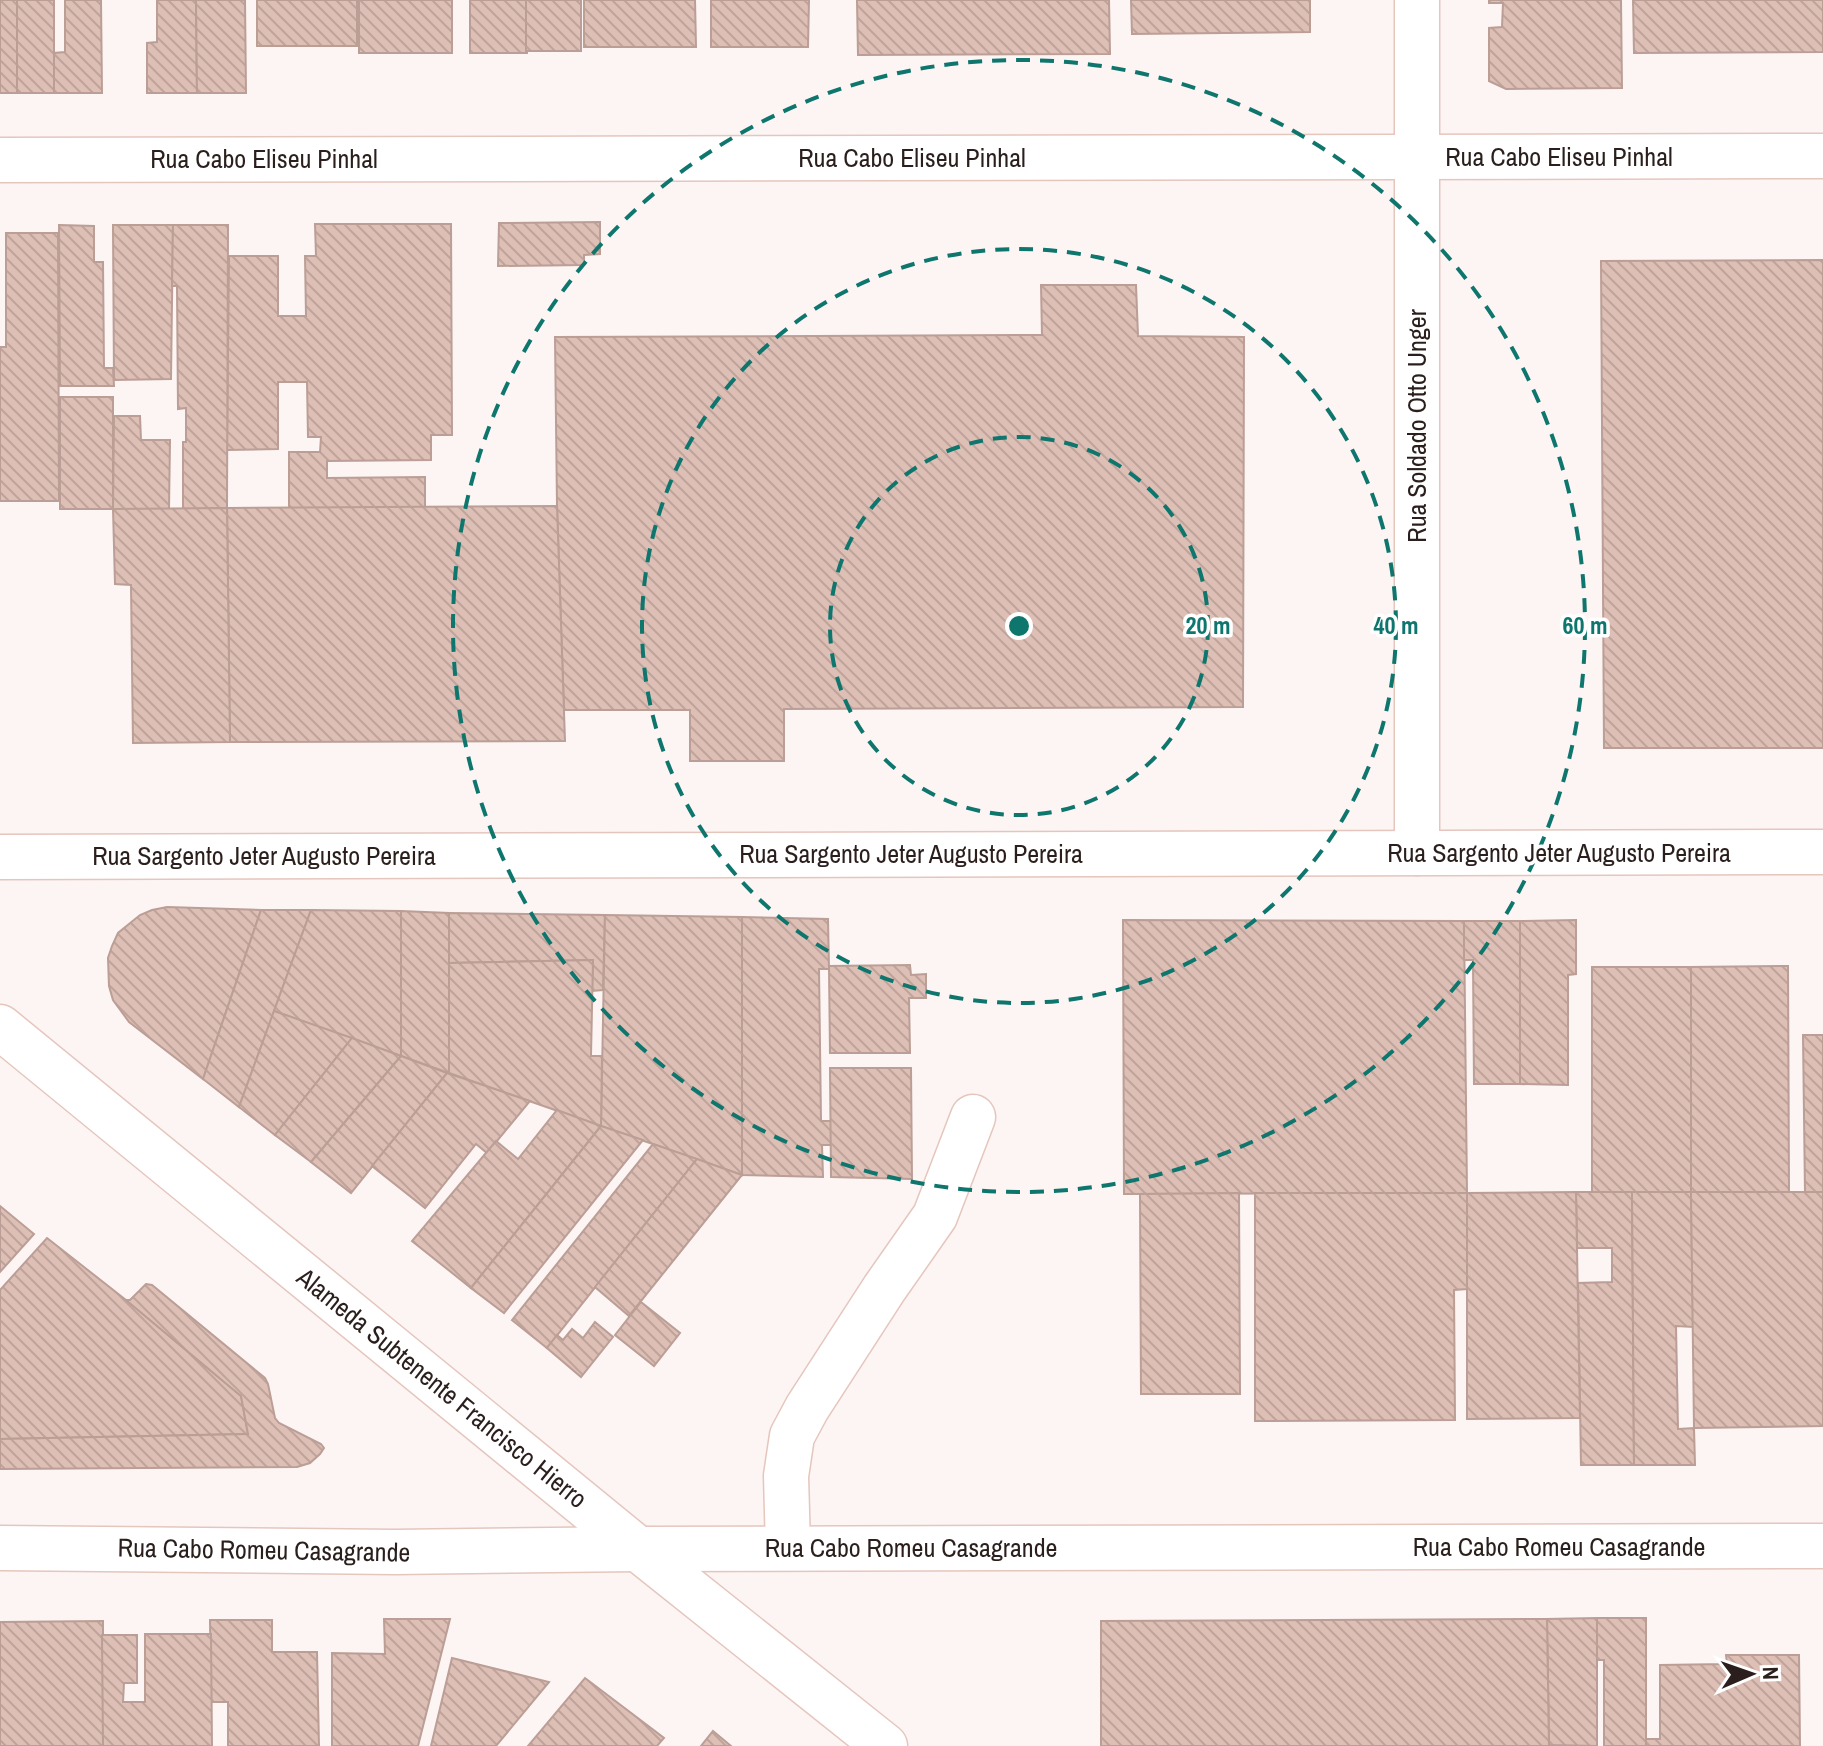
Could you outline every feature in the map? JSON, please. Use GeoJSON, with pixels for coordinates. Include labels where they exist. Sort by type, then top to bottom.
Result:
{"type":"FeatureCollection","features":[{"type":"Feature","properties":{"kind":"street","name":"Rua Soldado Otto Unger"},"geometry":{"type":"LineString","coordinates":[[1417,0],[1417,853]]}},
{"type":"Feature","properties":{"kind":"street","name":"Rua Cabo Eliseu Pinhal"},"geometry":{"type":"LineString","coordinates":[[0,160],[1823,156]]}},
{"type":"Feature","properties":{"kind":"street","name":"Rua Sargento Jeter Augusto Pereira"},"geometry":{"type":"LineString","coordinates":[[0,857],[1823,852]]}},
{"type":"Feature","properties":{"kind":"street","name":"Alameda Subtenente Francisco Hierro"},"geometry":{"type":"LineString","coordinates":[[0,1027],[638,1549],[885,1746]]}},
{"type":"Feature","properties":{"kind":"street"},"geometry":{"type":"LineString","coordinates":[[788,1548],[786,1476],[792,1436],[884,1289],[935,1216],[973,1117]]}},
{"type":"Feature","properties":{"kind":"street","name":"Rua Cabo Romeu Casagrande"},"geometry":{"type":"LineString","coordinates":[[0,1548],[395,1552],[1823,1546]]}},
{"type":"Feature","properties":{"kind":"building"},"geometry":{"type":"Polygon","coordinates":[[[0,0],[17,0],[17,93],[0,93],[0,0]]]}},
{"type":"Feature","properties":{"kind":"building"},"geometry":{"type":"Polygon","coordinates":[[[17,0],[54,0],[54,93],[17,93],[17,0]]]}},
{"type":"Feature","properties":{"kind":"building"},"geometry":{"type":"Polygon","coordinates":[[[65,0],[101,0],[102,93],[54,93],[54,53],[65,52],[65,0]]]}},
{"type":"Feature","properties":{"kind":"building"},"geometry":{"type":"Polygon","coordinates":[[[157,0],[196,0],[197,93],[147,93],[147,43],[157,42],[157,0]]]}},
{"type":"Feature","properties":{"kind":"building"},"geometry":{"type":"Polygon","coordinates":[[[196,0],[245,0],[246,93],[197,93],[196,0]]]}},
{"type":"Feature","properties":{"kind":"building"},"geometry":{"type":"Polygon","coordinates":[[[257,0],[357,0],[357,46],[257,46],[257,0]]]}},
{"type":"Feature","properties":{"kind":"building"},"geometry":{"type":"Polygon","coordinates":[[[359,0],[452,0],[452,53],[359,53],[359,0]]]}},
{"type":"Feature","properties":{"kind":"building"},"geometry":{"type":"Polygon","coordinates":[[[470,0],[526,0],[527,53],[470,53],[470,0]]]}},
{"type":"Feature","properties":{"kind":"building"},"geometry":{"type":"Polygon","coordinates":[[[526,0],[581,0],[581,51],[526,51],[526,0]]]}},
{"type":"Feature","properties":{"kind":"building"},"geometry":{"type":"Polygon","coordinates":[[[584,0],[695,0],[696,47],[584,47],[584,0]]]}},
{"type":"Feature","properties":{"kind":"building"},"geometry":{"type":"Polygon","coordinates":[[[711,0],[809,0],[808,47],[711,47],[711,0]]]}},
{"type":"Feature","properties":{"kind":"building"},"geometry":{"type":"Polygon","coordinates":[[[857,0],[1109,0],[1110,54],[858,55],[857,0]]]}},
{"type":"Feature","properties":{"kind":"building"},"geometry":{"type":"Polygon","coordinates":[[[1131,0],[1310,0],[1310,32],[1132,34],[1131,0]]]}},
{"type":"Feature","properties":{"kind":"building"},"geometry":{"type":"Polygon","coordinates":[[[1489,0],[1621,0],[1622,88],[1506,89],[1489,81],[1489,28],[1502,27],[1503,3],[1489,3],[1489,0]]]}},
{"type":"Feature","properties":{"kind":"building"},"geometry":{"type":"Polygon","coordinates":[[[1633,0],[1823,0],[1823,52],[1634,53],[1633,0]]]}},
{"type":"Feature","properties":{"kind":"building"},"geometry":{"type":"Polygon","coordinates":[[[600,222],[600,254],[584,255],[584,265],[498,266],[499,223],[600,222]]]}},
{"type":"Feature","properties":{"kind":"building"},"geometry":{"type":"Polygon","coordinates":[[[315,224],[451,224],[452,435],[431,435],[431,460],[327,461],[327,478],[425,477],[425,508],[289,508],[289,452],[320,452],[321,437],[308,437],[307,382],[278,382],[278,449],[227,450],[229,256],[278,256],[278,316],[306,316],[305,256],[316,256],[315,224]]]}},
{"type":"Feature","properties":{"kind":"building"},"geometry":{"type":"Polygon","coordinates":[[[59,225],[94,226],[94,262],[103,262],[104,368],[113,368],[114,386],[60,386],[59,225]]]}},
{"type":"Feature","properties":{"kind":"building"},"geometry":{"type":"Polygon","coordinates":[[[113,225],[173,225],[171,379],[114,380],[113,225]]]}},
{"type":"Feature","properties":{"kind":"building"},"geometry":{"type":"Polygon","coordinates":[[[173,225],[228,225],[227,508],[183,509],[186,408],[178,409],[177,286],[172,286],[173,225]]]}},
{"type":"Feature","properties":{"kind":"building"},"geometry":{"type":"Polygon","coordinates":[[[6,233],[58,233],[59,501],[0,501],[0,347],[6,347],[6,233]]]}},
{"type":"Feature","properties":{"kind":"building"},"geometry":{"type":"Polygon","coordinates":[[[1823,260],[1823,748],[1604,748],[1601,261],[1823,260]]]}},
{"type":"Feature","properties":{"kind":"building"},"geometry":{"type":"Polygon","coordinates":[[[1041,285],[1136,285],[1138,336],[1244,337],[1243,707],[784,709],[784,761],[690,761],[690,710],[564,710],[555,337],[1042,335],[1041,285]]]}},
{"type":"Feature","properties":{"kind":"building"},"geometry":{"type":"Polygon","coordinates":[[[60,397],[113,397],[113,509],[60,509],[60,397]]]}},
{"type":"Feature","properties":{"kind":"building"},"geometry":{"type":"Polygon","coordinates":[[[114,416],[140,416],[141,440],[170,440],[169,509],[113,509],[114,416]]]}},
{"type":"Feature","properties":{"kind":"building"},"geometry":{"type":"Polygon","coordinates":[[[557,506],[565,741],[230,742],[227,508],[557,506]]]}},
{"type":"Feature","properties":{"kind":"building"},"geometry":{"type":"Polygon","coordinates":[[[227,508],[230,742],[133,743],[131,585],[115,584],[113,509],[227,508]]]}},
{"type":"Feature","properties":{"kind":"building"},"geometry":{"type":"Polygon","coordinates":[[[167,907],[261,910],[203,1079],[129,1022],[113,1000],[109,986],[108,958],[118,933],[140,915],[167,907]]]}},
{"type":"Feature","properties":{"kind":"building"},"geometry":{"type":"Polygon","coordinates":[[[261,910],[311,910],[239,1107],[203,1079],[261,910]]]}},
{"type":"Feature","properties":{"kind":"building"},"geometry":{"type":"Polygon","coordinates":[[[311,910],[401,911],[401,1056],[274,1011],[311,910]]]}},
{"type":"Feature","properties":{"kind":"building"},"geometry":{"type":"Polygon","coordinates":[[[401,911],[449,913],[449,1073],[401,1056],[401,911]]]}},
{"type":"Feature","properties":{"kind":"building"},"geometry":{"type":"Polygon","coordinates":[[[449,913],[605,915],[603,990],[592,991],[593,960],[449,963],[449,913]]]}},
{"type":"Feature","properties":{"kind":"building"},"geometry":{"type":"Polygon","coordinates":[[[605,915],[742,917],[742,1175],[601,1126],[605,915]]]}},
{"type":"Feature","properties":{"kind":"building"},"geometry":{"type":"Polygon","coordinates":[[[742,917],[828,919],[829,969],[819,969],[821,1121],[831,1121],[831,1145],[822,1145],[823,1177],[742,1175],[742,917]]]}},
{"type":"Feature","properties":{"kind":"building"},"geometry":{"type":"Polygon","coordinates":[[[1123,920],[1464,921],[1467,1193],[1124,1194],[1123,920]]]}},
{"type":"Feature","properties":{"kind":"building"},"geometry":{"type":"Polygon","coordinates":[[[1576,920],[1576,974],[1568,975],[1568,1085],[1520,1084],[1520,921],[1576,920]]]}},
{"type":"Feature","properties":{"kind":"building"},"geometry":{"type":"Polygon","coordinates":[[[1464,921],[1520,921],[1520,1084],[1474,1084],[1473,960],[1464,960],[1464,921]]]}},
{"type":"Feature","properties":{"kind":"building"},"geometry":{"type":"Polygon","coordinates":[[[593,960],[591,1056],[602,1056],[601,1126],[449,1073],[449,963],[593,960]]]}},
{"type":"Feature","properties":{"kind":"building"},"geometry":{"type":"Polygon","coordinates":[[[910,965],[911,975],[926,974],[926,998],[909,998],[910,1053],[830,1053],[829,966],[910,965]]]}},
{"type":"Feature","properties":{"kind":"building"},"geometry":{"type":"Polygon","coordinates":[[[1788,966],[1789,1192],[1691,1192],[1691,967],[1788,966]]]}},
{"type":"Feature","properties":{"kind":"building"},"geometry":{"type":"Polygon","coordinates":[[[1592,967],[1691,967],[1691,1192],[1592,1193],[1592,967]]]}},
{"type":"Feature","properties":{"kind":"building"},"geometry":{"type":"Polygon","coordinates":[[[274,1011],[352,1038],[275,1135],[239,1107],[274,1011]]]}},
{"type":"Feature","properties":{"kind":"building"},"geometry":{"type":"Polygon","coordinates":[[[1803,1035],[1823,1035],[1823,1192],[1805,1192],[1803,1035]]]}},
{"type":"Feature","properties":{"kind":"building"},"geometry":{"type":"Polygon","coordinates":[[[352,1038],[401,1056],[311,1162],[275,1135],[352,1038]]]}},
{"type":"Feature","properties":{"kind":"building"},"geometry":{"type":"Polygon","coordinates":[[[401,1056],[447,1073],[351,1193],[311,1162],[401,1056]]]}},
{"type":"Feature","properties":{"kind":"building"},"geometry":{"type":"Polygon","coordinates":[[[830,1068],[911,1068],[912,1179],[831,1177],[830,1068]]]}},
{"type":"Feature","properties":{"kind":"building"},"geometry":{"type":"Polygon","coordinates":[[[447,1073],[530,1101],[487,1153],[476,1144],[425,1208],[372,1166],[447,1073]]]}},
{"type":"Feature","properties":{"kind":"building"},"geometry":{"type":"Polygon","coordinates":[[[557,1110],[601,1126],[471,1288],[412,1241],[496,1141],[518,1159],[557,1110]]]}},
{"type":"Feature","properties":{"kind":"building"},"geometry":{"type":"Polygon","coordinates":[[[601,1126],[643,1140],[504,1313],[471,1288],[601,1126]]]}},
{"type":"Feature","properties":{"kind":"building"},"geometry":{"type":"Polygon","coordinates":[[[653,1144],[697,1159],[547,1348],[512,1320],[653,1144]]]}},
{"type":"Feature","properties":{"kind":"building"},"geometry":{"type":"Polygon","coordinates":[[[697,1159],[742,1175],[629,1316],[595,1287],[697,1159]]]}},
{"type":"Feature","properties":{"kind":"building"},"geometry":{"type":"Polygon","coordinates":[[[1576,1192],[1632,1192],[1634,1465],[1581,1465],[1578,1283],[1612,1282],[1612,1248],[1577,1248],[1576,1192]]]}},
{"type":"Feature","properties":{"kind":"building"},"geometry":{"type":"Polygon","coordinates":[[[1576,1192],[1580,1418],[1467,1419],[1467,1193],[1576,1192]]]}},
{"type":"Feature","properties":{"kind":"building"},"geometry":{"type":"Polygon","coordinates":[[[1632,1192],[1691,1192],[1693,1327],[1676,1326],[1678,1429],[1694,1428],[1695,1465],[1634,1465],[1632,1192]]]}},
{"type":"Feature","properties":{"kind":"building"},"geometry":{"type":"Polygon","coordinates":[[[1691,1192],[1823,1192],[1823,1426],[1694,1428],[1691,1192]]]}},
{"type":"Feature","properties":{"kind":"building"},"geometry":{"type":"Polygon","coordinates":[[[1239,1193],[1240,1394],[1141,1394],[1140,1194],[1239,1193]]]}},
{"type":"Feature","properties":{"kind":"building"},"geometry":{"type":"Polygon","coordinates":[[[1255,1193],[1467,1193],[1467,1289],[1454,1290],[1455,1420],[1255,1421],[1255,1193]]]}},
{"type":"Feature","properties":{"kind":"building"},"geometry":{"type":"Polygon","coordinates":[[[0,1206],[34,1234],[0,1272],[0,1206]]]}},
{"type":"Feature","properties":{"kind":"building"},"geometry":{"type":"Polygon","coordinates":[[[47,1238],[241,1396],[248,1434],[0,1439],[0,1290],[47,1238]]]}},
{"type":"Feature","properties":{"kind":"building"},"geometry":{"type":"Polygon","coordinates":[[[146,1284],[152,1285],[265,1378],[275,1418],[321,1444],[324,1448],[320,1454],[310,1463],[297,1467],[0,1469],[0,1439],[248,1434],[241,1396],[126,1300],[130,1300],[146,1284]]]}},
{"type":"Feature","properties":{"kind":"building"},"geometry":{"type":"Polygon","coordinates":[[[641,1302],[680,1333],[654,1366],[615,1335],[641,1302]]]}},
{"type":"Feature","properties":{"kind":"building"},"geometry":{"type":"Polygon","coordinates":[[[595,1322],[613,1337],[581,1377],[547,1348],[557,1335],[563,1340],[572,1329],[583,1338],[595,1322]]]}},
{"type":"Feature","properties":{"kind":"building"},"geometry":{"type":"Polygon","coordinates":[[[1597,1618],[1597,1746],[1549,1745],[1547,1619],[1597,1618]]]}},
{"type":"Feature","properties":{"kind":"building"},"geometry":{"type":"Polygon","coordinates":[[[1597,1618],[1646,1618],[1646,1746],[1604,1746],[1604,1660],[1597,1660],[1597,1618]]]}},
{"type":"Feature","properties":{"kind":"building"},"geometry":{"type":"Polygon","coordinates":[[[384,1619],[450,1619],[418,1746],[332,1746],[332,1653],[385,1654],[384,1619]]]}},
{"type":"Feature","properties":{"kind":"building"},"geometry":{"type":"Polygon","coordinates":[[[1547,1619],[1549,1746],[1101,1746],[1101,1621],[1547,1619]]]}},
{"type":"Feature","properties":{"kind":"building"},"geometry":{"type":"Polygon","coordinates":[[[210,1620],[272,1620],[272,1652],[317,1652],[319,1746],[228,1746],[228,1702],[211,1702],[210,1620]]]}},
{"type":"Feature","properties":{"kind":"building"},"geometry":{"type":"Polygon","coordinates":[[[103,1621],[103,1746],[0,1746],[0,1622],[103,1621]]]}},
{"type":"Feature","properties":{"kind":"building"},"geometry":{"type":"Polygon","coordinates":[[[145,1634],[211,1634],[212,1746],[103,1746],[102,1635],[137,1635],[137,1683],[124,1683],[123,1702],[145,1702],[145,1634]]]}},
{"type":"Feature","properties":{"kind":"building"},"geometry":{"type":"Polygon","coordinates":[[[1726,1655],[1799,1655],[1800,1746],[1646,1746],[1646,1739],[1660,1739],[1660,1665],[1727,1664],[1726,1655]]]}},
{"type":"Feature","properties":{"kind":"building"},"geometry":{"type":"Polygon","coordinates":[[[452,1658],[549,1682],[496,1746],[431,1746],[452,1658]]]}},
{"type":"Feature","properties":{"kind":"building"},"geometry":{"type":"Polygon","coordinates":[[[585,1678],[664,1738],[657,1746],[528,1746],[585,1678]]]}},
{"type":"Feature","properties":{"kind":"building"},"geometry":{"type":"Polygon","coordinates":[[[713,1731],[731,1746],[701,1746],[713,1731]]]}}]}
